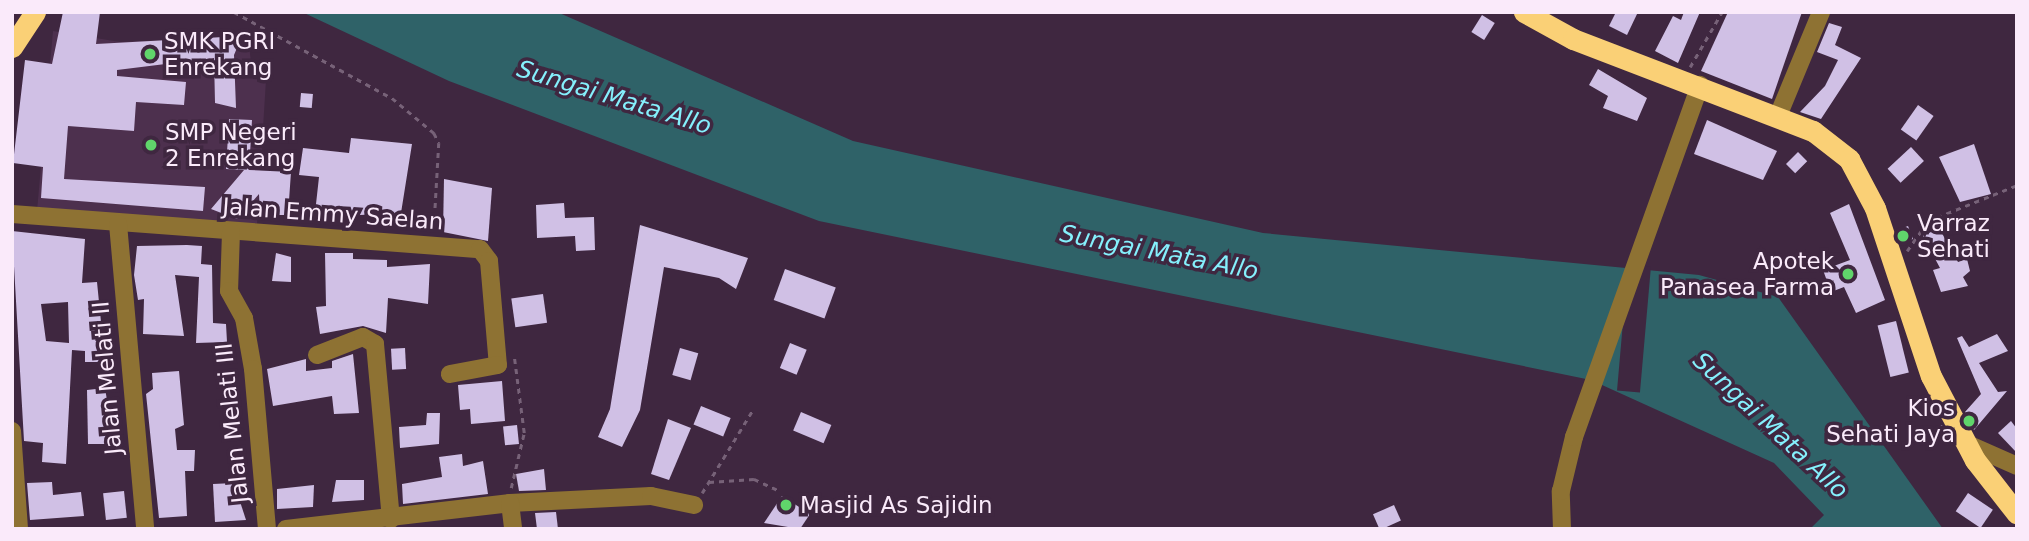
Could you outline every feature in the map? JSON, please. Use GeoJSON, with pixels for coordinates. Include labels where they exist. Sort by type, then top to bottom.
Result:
{"type":"FeatureCollection","features":[{"type":"Feature","properties":{"kind":"highway"},"geometry":{"type":"LineString","coordinates":[[12,47],[35,12]]}},
{"type":"Feature","properties":{"kind":"highway"},"geometry":{"type":"LineString","coordinates":[[1524,12],[1573,39],[1692,82],[1813,131],[1849,159],[1867,188],[1931,376],[1965,443],[2017,514]]}},
{"type":"Feature","properties":{"kind":"street"},"geometry":{"type":"LineString","coordinates":[[1778,116],[1821,12]]}},
{"type":"Feature","properties":{"kind":"street"},"geometry":{"type":"LineString","coordinates":[[1562,529],[1561,491],[1574,437],[1668,178],[1692,82]]}},
{"type":"Feature","properties":{"kind":"street","name":"Jalan Emmy Saelan"},"geometry":{"type":"LineString","coordinates":[[12,214],[118,224],[433,245],[488,255],[497,352]]}},
{"type":"Feature","properties":{"kind":"street","name":"Jalan Melati II"},"geometry":{"type":"LineString","coordinates":[[118,224],[145,529]]}},
{"type":"Feature","properties":{"kind":"street","name":"Jalan Melati III"},"geometry":{"type":"LineString","coordinates":[[231,232],[229,291],[248,338],[267,529]]}},
{"type":"Feature","properties":{"kind":"street"},"geometry":{"type":"LineString","coordinates":[[317,355],[363,337],[375,344],[387,522]]}},
{"type":"Feature","properties":{"kind":"street"},"geometry":{"type":"LineString","coordinates":[[450,374],[497,368],[497,352]]}},
{"type":"Feature","properties":{"kind":"street"},"geometry":{"type":"LineString","coordinates":[[12,431],[21,529],[12,528]]}},
{"type":"Feature","properties":{"kind":"street"},"geometry":{"type":"LineString","coordinates":[[1965,443],[2017,466]]}},
{"type":"Feature","properties":{"kind":"street"},"geometry":{"type":"LineString","coordinates":[[286,529],[387,522],[510,503],[651,496],[695,505]]}},
{"type":"Feature","properties":{"kind":"street"},"geometry":{"type":"LineString","coordinates":[[510,503],[513,529]]}},
{"type":"Feature","properties":{"kind":"path"},"geometry":{"type":"LineString","coordinates":[[233,12],[392,98],[435,133],[439,155],[433,245]]}},
{"type":"Feature","properties":{"kind":"path"},"geometry":{"type":"LineString","coordinates":[[1692,82],[1722,12]]}},
{"type":"Feature","properties":{"kind":"path"},"geometry":{"type":"LineString","coordinates":[[1891,258],[1913,249],[1928,221],[2017,186]]}},
{"type":"Feature","properties":{"kind":"path"},"geometry":{"type":"LineString","coordinates":[[497,352],[515,356],[520,375],[516,401],[524,433],[516,450],[510,503]]}},
{"type":"Feature","properties":{"kind":"path"},"geometry":{"type":"LineString","coordinates":[[695,505],[752,411]]}},
{"type":"Feature","properties":{"kind":"path"},"geometry":{"type":"LineString","coordinates":[[709,482],[754,479],[778,490]]}},
{"type":"Feature","properties":{"kind":"shaded area","name":"SMP Negeri 2 Enrekang"},"geometry":{"type":"Polygon","coordinates":[[[53,31],[120,42],[248,37],[253,79],[266,80],[257,224],[37,211],[53,31]]]}},
{"type":"Feature","properties":{"kind":"water","name":"Sungai Mata Allo"},"geometry":{"type":"Polygon","coordinates":[[[302,12],[557,12],[853,141],[1263,233],[1699,275],[1778,297],[1943,529],[1810,529],[1824,515],[1774,463],[1591,380],[819,221],[449,81],[302,12]]]}},
{"type":"Feature","properties":{"kind":"pier"},"geometry":{"type":"Polygon","coordinates":[[[1628,265],[1651,267],[1640,393],[1617,391],[1628,265]]]}},
{"type":"Feature","properties":{"kind":"building"},"geometry":{"type":"Polygon","coordinates":[[[63,12],[100,12],[96,44],[242,36],[234,55],[236,108],[215,103],[214,58],[117,70],[117,76],[186,82],[184,105],[136,102],[134,131],[68,126],[64,179],[205,187],[203,211],[41,198],[43,167],[13,163],[25,60],[52,64],[63,12]]]}},
{"type":"Feature","properties":{"kind":"building"},"geometry":{"type":"Polygon","coordinates":[[[1616,12],[1638,12],[1627,35],[1609,26],[1616,12]]]}},
{"type":"Feature","properties":{"kind":"building"},"geometry":{"type":"Polygon","coordinates":[[[1684,12],[1700,12],[1678,63],[1655,51],[1673,16],[1681,20],[1684,12]]]}},
{"type":"Feature","properties":{"kind":"building"},"geometry":{"type":"Polygon","coordinates":[[[1728,12],[1802,12],[1772,99],[1701,71],[1728,12]]]}},
{"type":"Feature","properties":{"kind":"building"},"geometry":{"type":"Polygon","coordinates":[[[1482,15],[1495,23],[1484,40],[1471,32],[1482,15]]]}},
{"type":"Feature","properties":{"kind":"building"},"geometry":{"type":"Polygon","coordinates":[[[1829,23],[1842,27],[1835,45],[1861,58],[1821,119],[1800,112],[1825,86],[1838,60],[1817,52],[1829,23]]]}},
{"type":"Feature","properties":{"kind":"building"},"geometry":{"type":"Polygon","coordinates":[[[1598,69],[1647,98],[1637,121],[1603,108],[1608,96],[1589,85],[1598,69]]]}},
{"type":"Feature","properties":{"kind":"building"},"geometry":{"type":"Polygon","coordinates":[[[301,93],[313,94],[312,108],[300,107],[301,93]]]}},
{"type":"Feature","properties":{"kind":"building"},"geometry":{"type":"Polygon","coordinates":[[[1918,105],[1934,116],[1916,140],[1901,130],[1918,105]]]}},
{"type":"Feature","properties":{"kind":"building"},"geometry":{"type":"Polygon","coordinates":[[[229,119],[252,120],[249,170],[291,172],[288,215],[260,215],[259,194],[237,219],[211,209],[244,170],[226,169],[229,119]]]}},
{"type":"Feature","properties":{"kind":"building"},"geometry":{"type":"Polygon","coordinates":[[[1707,120],[1777,151],[1763,180],[1694,154],[1707,120]]]}},
{"type":"Feature","properties":{"kind":"building"},"geometry":{"type":"Polygon","coordinates":[[[351,138],[412,144],[401,213],[340,216],[339,225],[314,222],[319,177],[299,175],[303,148],[349,153],[351,138]]]}},
{"type":"Feature","properties":{"kind":"building"},"geometry":{"type":"Polygon","coordinates":[[[1974,144],[1991,194],[1960,202],[1939,157],[1974,144]]]}},
{"type":"Feature","properties":{"kind":"building"},"geometry":{"type":"Polygon","coordinates":[[[1911,147],[1924,161],[1901,183],[1888,169],[1911,147]]]}},
{"type":"Feature","properties":{"kind":"building"},"geometry":{"type":"Polygon","coordinates":[[[1798,152],[1807,161],[1795,173],[1786,164],[1798,152]]]}},
{"type":"Feature","properties":{"kind":"building"},"geometry":{"type":"Polygon","coordinates":[[[444,179],[492,188],[488,241],[443,232],[444,179]]]}},
{"type":"Feature","properties":{"kind":"building"},"geometry":{"type":"Polygon","coordinates":[[[564,203],[565,218],[594,217],[595,250],[576,251],[575,236],[537,238],[536,205],[564,203]]]}},
{"type":"Feature","properties":{"kind":"building"},"geometry":{"type":"Polygon","coordinates":[[[1849,204],[1885,300],[1856,313],[1844,287],[1831,292],[1823,270],[1850,260],[1830,213],[1849,204]]]}},
{"type":"Feature","properties":{"kind":"building"},"geometry":{"type":"Polygon","coordinates":[[[640,225],[748,258],[736,289],[719,278],[664,267],[640,410],[622,447],[598,437],[610,409],[640,225]]]}},
{"type":"Feature","properties":{"kind":"building","name":"Varraz Sehati"},"geometry":{"type":"Polygon","coordinates":[[[1908,226],[1913,239],[1901,244],[1896,231],[1908,226]]]}},
{"type":"Feature","properties":{"kind":"building"},"geometry":{"type":"Polygon","coordinates":[[[1939,228],[1958,262],[1967,259],[1970,271],[1963,277],[1968,286],[1941,292],[1933,270],[1940,268],[1923,236],[1939,228]]]}},
{"type":"Feature","properties":{"kind":"building"},"geometry":{"type":"Polygon","coordinates":[[[12,231],[85,239],[82,283],[97,282],[105,362],[85,362],[85,351],[72,350],[66,464],[42,462],[43,443],[24,441],[12,231]],[[68,302],[41,304],[46,341],[69,343],[68,302]]]}},
{"type":"Feature","properties":{"kind":"building"},"geometry":{"type":"Polygon","coordinates":[[[137,246],[202,246],[201,264],[212,265],[213,323],[226,324],[227,342],[196,343],[199,277],[175,275],[184,336],[143,334],[144,299],[138,300],[134,275],[137,246]]]}},
{"type":"Feature","properties":{"kind":"building"},"geometry":{"type":"Polygon","coordinates":[[[276,253],[291,257],[291,282],[272,281],[276,253]]]}},
{"type":"Feature","properties":{"kind":"building"},"geometry":{"type":"Polygon","coordinates":[[[325,253],[353,253],[353,259],[387,260],[387,267],[430,264],[428,304],[388,298],[386,333],[363,326],[320,334],[316,307],[326,306],[325,253]]]}},
{"type":"Feature","properties":{"kind":"building"},"geometry":{"type":"Polygon","coordinates":[[[785,269],[836,287],[824,318],[774,300],[785,269]]]}},
{"type":"Feature","properties":{"kind":"building"},"geometry":{"type":"Polygon","coordinates":[[[543,294],[547,323],[515,327],[511,298],[543,294]]]}},
{"type":"Feature","properties":{"kind":"building"},"geometry":{"type":"Polygon","coordinates":[[[1896,321],[1909,372],[1890,377],[1878,326],[1896,321]]]}},
{"type":"Feature","properties":{"kind":"building"},"geometry":{"type":"Polygon","coordinates":[[[1997,334],[2008,351],[1979,363],[1998,392],[2007,391],[1974,430],[1965,412],[1981,394],[1957,338],[1962,336],[1969,347],[1997,334]]]}},
{"type":"Feature","properties":{"kind":"building"},"geometry":{"type":"Polygon","coordinates":[[[790,343],[807,350],[797,375],[780,368],[790,343]]]}},
{"type":"Feature","properties":{"kind":"building"},"geometry":{"type":"Polygon","coordinates":[[[405,348],[406,369],[392,370],[391,349],[405,348]]]}},
{"type":"Feature","properties":{"kind":"building"},"geometry":{"type":"Polygon","coordinates":[[[680,348],[698,353],[691,380],[672,375],[680,348]]]}},
{"type":"Feature","properties":{"kind":"building"},"geometry":{"type":"Polygon","coordinates":[[[353,354],[359,413],[334,414],[332,396],[273,406],[267,369],[306,359],[306,371],[332,368],[332,361],[353,354]]]}},
{"type":"Feature","properties":{"kind":"building"},"geometry":{"type":"Polygon","coordinates":[[[179,371],[184,425],[175,429],[177,450],[195,450],[194,471],[185,471],[187,516],[159,518],[146,394],[153,389],[152,373],[179,371]]]}},
{"type":"Feature","properties":{"kind":"building"},"geometry":{"type":"Polygon","coordinates":[[[502,381],[505,421],[471,424],[470,409],[460,410],[458,385],[502,381]]]}},
{"type":"Feature","properties":{"kind":"building"},"geometry":{"type":"Polygon","coordinates":[[[105,388],[114,444],[88,444],[87,390],[105,388]]]}},
{"type":"Feature","properties":{"kind":"building"},"geometry":{"type":"Polygon","coordinates":[[[701,406],[731,418],[723,437],[694,425],[701,406]]]}},
{"type":"Feature","properties":{"kind":"building"},"geometry":{"type":"Polygon","coordinates":[[[801,412],[831,425],[824,443],[793,430],[801,412]]]}},
{"type":"Feature","properties":{"kind":"building"},"geometry":{"type":"Polygon","coordinates":[[[427,413],[440,413],[439,444],[400,448],[399,427],[426,425],[427,413]]]}},
{"type":"Feature","properties":{"kind":"building"},"geometry":{"type":"Polygon","coordinates":[[[668,419],[691,428],[669,480],[651,474],[668,419]]]}},
{"type":"Feature","properties":{"kind":"building"},"geometry":{"type":"Polygon","coordinates":[[[2011,421],[2017,429],[2017,453],[1998,433],[2011,421]]]}},
{"type":"Feature","properties":{"kind":"building"},"geometry":{"type":"Polygon","coordinates":[[[517,425],[519,444],[505,445],[503,426],[517,425]]]}},
{"type":"Feature","properties":{"kind":"building"},"geometry":{"type":"Polygon","coordinates":[[[1942,425],[1947,436],[1940,440],[1934,430],[1942,425]]]}},
{"type":"Feature","properties":{"kind":"building"},"geometry":{"type":"Polygon","coordinates":[[[462,454],[463,466],[483,461],[488,494],[403,504],[402,484],[442,477],[439,457],[462,454]]]}},
{"type":"Feature","properties":{"kind":"building"},"geometry":{"type":"Polygon","coordinates":[[[544,469],[546,490],[519,491],[516,474],[544,469]]]}},
{"type":"Feature","properties":{"kind":"building"},"geometry":{"type":"Polygon","coordinates":[[[336,480],[364,480],[364,500],[332,502],[336,480]]]}},
{"type":"Feature","properties":{"kind":"building"},"geometry":{"type":"Polygon","coordinates":[[[52,482],[53,495],[81,492],[84,516],[30,520],[27,483],[52,482]]]}},
{"type":"Feature","properties":{"kind":"building"},"geometry":{"type":"Polygon","coordinates":[[[234,483],[246,520],[215,522],[213,484],[234,483]]]}},
{"type":"Feature","properties":{"kind":"building"},"geometry":{"type":"Polygon","coordinates":[[[314,485],[313,507],[277,509],[277,489],[314,485]]]}},
{"type":"Feature","properties":{"kind":"building"},"geometry":{"type":"Polygon","coordinates":[[[124,491],[127,518],[106,520],[103,493],[124,491]]]}},
{"type":"Feature","properties":{"kind":"building"},"geometry":{"type":"Polygon","coordinates":[[[1968,493],[1993,510],[1981,528],[1956,511],[1968,493]]]}},
{"type":"Feature","properties":{"kind":"building","name":"Masjid As Sajidin"},"geometry":{"type":"Polygon","coordinates":[[[782,496],[810,514],[800,529],[764,523],[782,496]]]}},
{"type":"Feature","properties":{"kind":"building"},"geometry":{"type":"Polygon","coordinates":[[[1394,505],[1401,521],[1380,529],[1373,514],[1394,505]]]}},
{"type":"Feature","properties":{"kind":"building"},"geometry":{"type":"Polygon","coordinates":[[[556,512],[558,529],[537,529],[535,513],[556,512]]]}},
{"type":"Feature","properties":{"kind":"place","name":"SMK PGRI Enrekang"},"geometry":{"type":"Point","coordinates":[150,54]}},
{"type":"Feature","properties":{"kind":"place","name":"SMP Negeri 2 Enrekang"},"geometry":{"type":"Point","coordinates":[151,145]}},
{"type":"Feature","properties":{"kind":"place","name":"Varraz Sehati"},"geometry":{"type":"Point","coordinates":[1903,236]}},
{"type":"Feature","properties":{"kind":"place","name":"Apotek Panasea Farma"},"geometry":{"type":"Point","coordinates":[1848,274]}},
{"type":"Feature","properties":{"kind":"place","name":"Kios Sehati Jaya"},"geometry":{"type":"Point","coordinates":[1969,421]}},
{"type":"Feature","properties":{"kind":"place","name":"Masjid As Sajidin"},"geometry":{"type":"Point","coordinates":[786,505]}}]}
